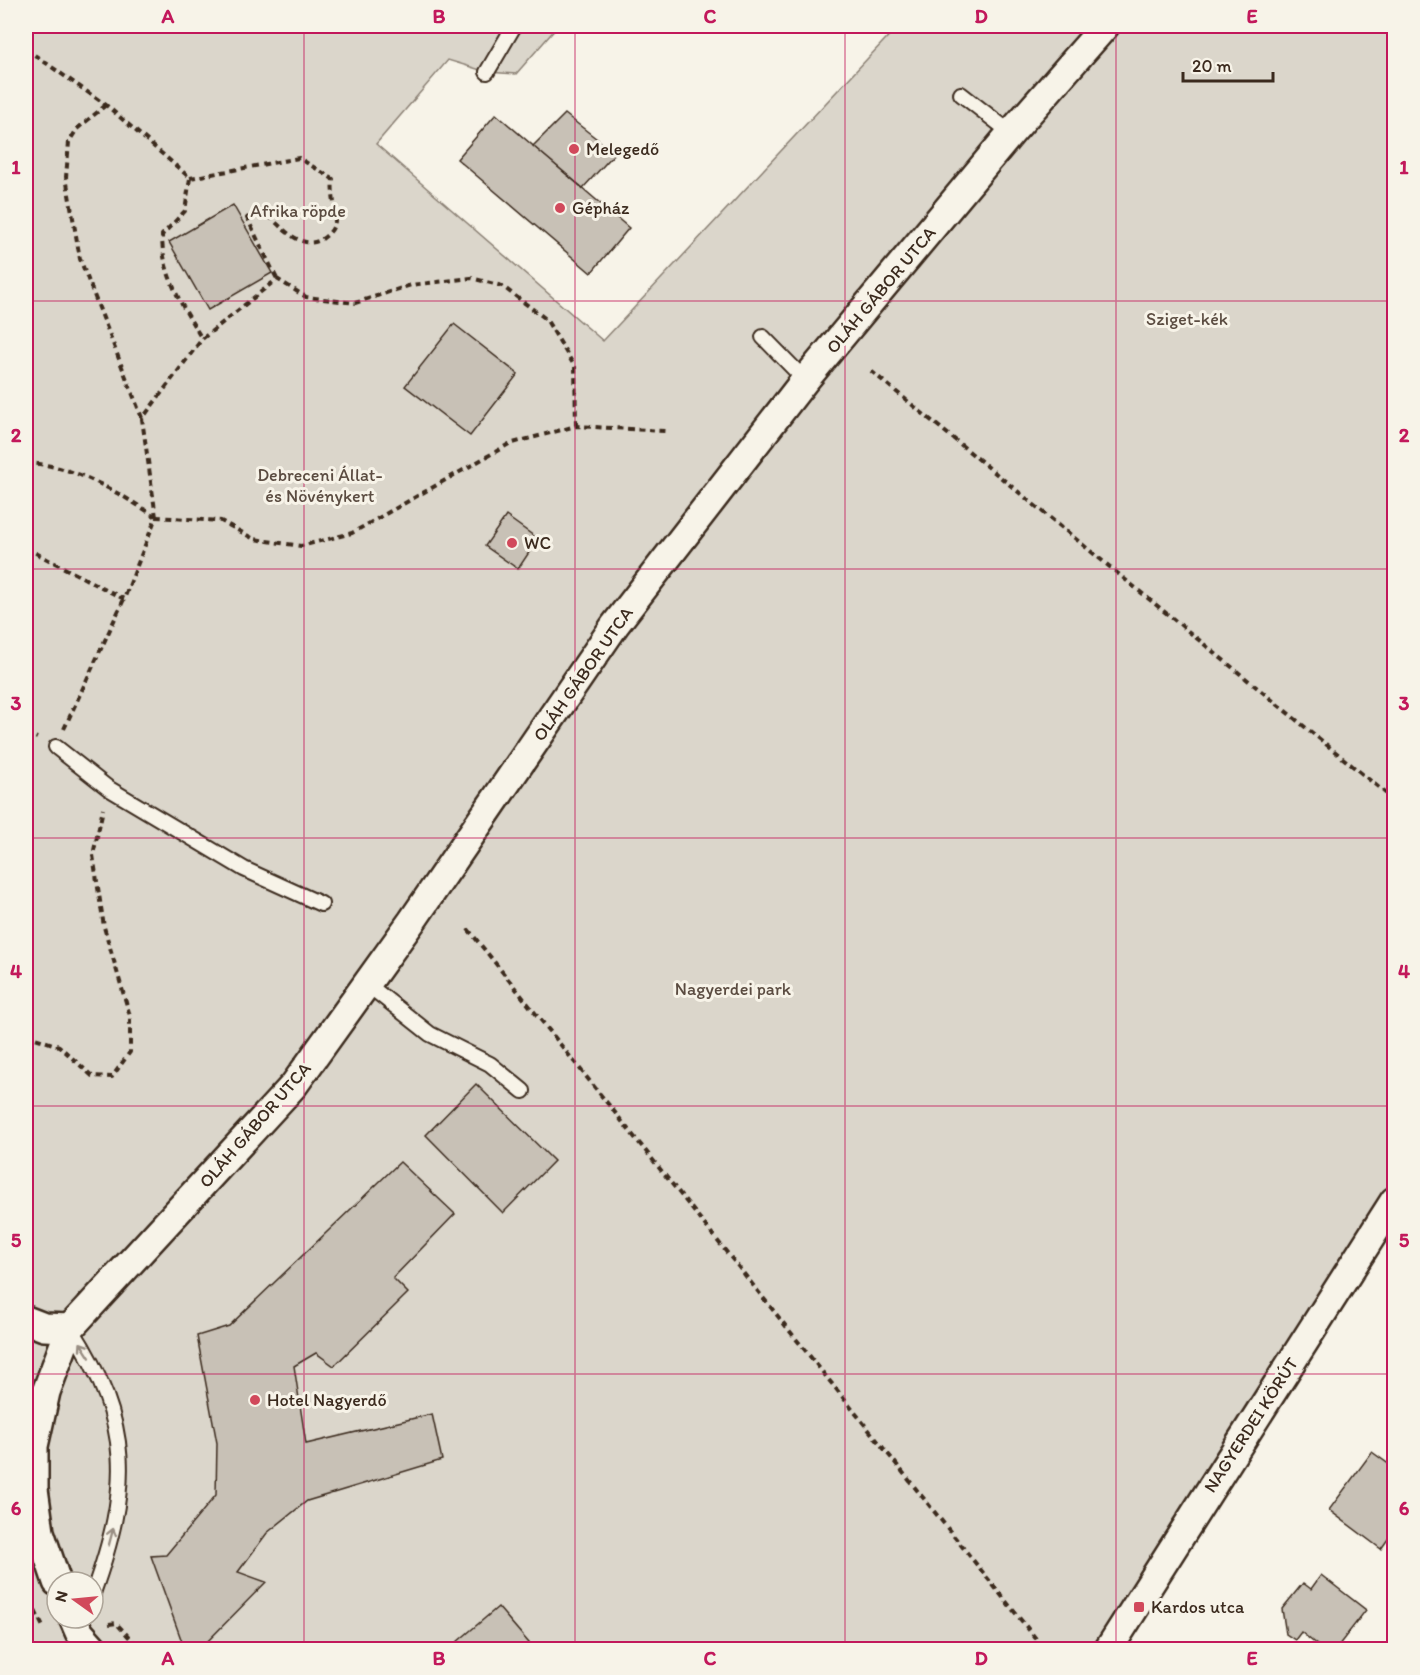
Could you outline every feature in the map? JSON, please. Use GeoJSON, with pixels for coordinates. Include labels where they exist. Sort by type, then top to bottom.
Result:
{"type":"FeatureCollection","features":[{"type":"Feature","properties":{"kind":"street","name":"OLÁH GÁBOR UTCA"},"geometry":{"type":"LineString","coordinates":[[70,1328],[294,1085],[615,626],[805,380],[1011,133],[1105,26]]}},
{"type":"Feature","properties":{"kind":"street","name":"NAGYERDEI KÖRÚT"},"geometry":{"type":"LineString","coordinates":[[1108,1650],[1395,1201]]}},
{"type":"Feature","properties":{"kind":"street"},"geometry":{"type":"LineString","coordinates":[[26,1320],[44,1327],[70,1328],[46,1392],[34,1446],[34,1489],[40,1532],[53,1570]]}},
{"type":"Feature","properties":{"kind":"lane"},"geometry":{"type":"LineString","coordinates":[[486,72],[514,26]]}},
{"type":"Feature","properties":{"kind":"lane"},"geometry":{"type":"LineString","coordinates":[[962,94],[1011,133]]}},
{"type":"Feature","properties":{"kind":"lane"},"geometry":{"type":"LineString","coordinates":[[763,337],[805,380]]}},
{"type":"Feature","properties":{"kind":"lane"},"geometry":{"type":"LineString","coordinates":[[56,747],[108,788],[243,869],[321,904]]}},
{"type":"Feature","properties":{"kind":"lane"},"geometry":{"type":"LineString","coordinates":[[366,984],[430,1034],[490,1064],[524,1092]]}},
{"type":"Feature","properties":{"kind":"lane"},"geometry":{"type":"LineString","coordinates":[[70,1328],[94,1364],[110,1402],[120,1449],[120,1504],[100,1570]]}},
{"type":"Feature","properties":{"kind":"path"},"geometry":{"type":"LineString","coordinates":[[26,49],[106,105],[190,177]]}},
{"type":"Feature","properties":{"kind":"path"},"geometry":{"type":"LineString","coordinates":[[26,733],[56,747],[124,599],[156,517],[142,419],[80,259],[66,177],[69,142],[77,129],[106,105]]}},
{"type":"Feature","properties":{"kind":"path"},"geometry":{"type":"LineString","coordinates":[[190,177],[299,158],[333,179],[331,193],[335,221],[330,234],[319,241],[305,243],[293,238],[260,208],[247,218],[277,279],[306,297],[355,303],[411,285],[471,278],[502,286],[546,319],[575,367],[576,426]]}},
{"type":"Feature","properties":{"kind":"path"},"geometry":{"type":"LineString","coordinates":[[190,177],[185,211],[162,235],[162,254],[177,298],[202,339]]}},
{"type":"Feature","properties":{"kind":"path"},"geometry":{"type":"LineString","coordinates":[[142,419],[202,339],[277,279]]}},
{"type":"Feature","properties":{"kind":"path"},"geometry":{"type":"LineString","coordinates":[[871,371],[1395,800]]}},
{"type":"Feature","properties":{"kind":"path"},"geometry":{"type":"LineString","coordinates":[[26,463],[40,464],[109,487],[156,517],[221,521],[254,539],[301,546],[352,533],[509,444],[576,426],[665,431]]}},
{"type":"Feature","properties":{"kind":"path"},"geometry":{"type":"LineString","coordinates":[[26,548],[124,599]]}},
{"type":"Feature","properties":{"kind":"path"},"geometry":{"type":"LineString","coordinates":[[26,1035],[59,1046],[92,1076],[112,1077],[130,1052],[130,1016],[104,927],[93,855],[108,788]]}},
{"type":"Feature","properties":{"kind":"path"},"geometry":{"type":"LineString","coordinates":[[468,929],[1045,1650]]}},
{"type":"Feature","properties":{"kind":"path"},"geometry":{"type":"LineString","coordinates":[[26,1592],[47,1634]]}},
{"type":"Feature","properties":{"kind":"path"},"geometry":{"type":"LineString","coordinates":[[116,1623],[141,1650]]}},
{"type":"Feature","properties":{"kind":"green space","name":"Nagyerdei park"},"geometry":{"type":"Polygon","coordinates":[[[26,26],[558,26],[516,74],[487,72],[448,60],[376,144],[603,341],[898,26],[1394,26],[1394,1201],[1108,1649],[26,1650],[26,26]]]}},
{"type":"Feature","properties":{"kind":"building","name":"Gépház"},"geometry":{"type":"Polygon","coordinates":[[[496,114],[629,228],[591,273],[457,159],[496,114]]]}},
{"type":"Feature","properties":{"kind":"building","name":"Melegedő"},"geometry":{"type":"Polygon","coordinates":[[[565,114],[615,153],[583,188],[533,146],[565,114]]]}},
{"type":"Feature","properties":{"kind":"building"},"geometry":{"type":"Polygon","coordinates":[[[233,205],[272,273],[208,310],[169,242],[233,205]]]}},
{"type":"Feature","properties":{"kind":"building"},"geometry":{"type":"Polygon","coordinates":[[[454,324],[518,374],[470,436],[405,386],[454,324]]]}},
{"type":"Feature","properties":{"kind":"building","name":"WC"},"geometry":{"type":"Polygon","coordinates":[[[506,516],[538,539],[518,569],[485,546],[506,516]]]}},
{"type":"Feature","properties":{"kind":"building"},"geometry":{"type":"Polygon","coordinates":[[[476,1084],[554,1161],[503,1213],[426,1135],[476,1084]]]}},
{"type":"Feature","properties":{"kind":"building","name":"Hotel Nagyerdő"},"geometry":{"type":"Polygon","coordinates":[[[400,1162],[455,1214],[393,1278],[408,1293],[334,1366],[316,1353],[294,1366],[306,1444],[432,1414],[442,1460],[307,1501],[267,1533],[238,1572],[266,1582],[199,1650],[185,1650],[151,1556],[166,1555],[216,1495],[217,1443],[197,1336],[229,1326],[400,1162]]]}},
{"type":"Feature","properties":{"kind":"building"},"geometry":{"type":"Polygon","coordinates":[[[1372,1452],[1394,1468],[1394,1534],[1393,1532],[1381,1549],[1329,1510],[1372,1452]]]}},
{"type":"Feature","properties":{"kind":"building"},"geometry":{"type":"Polygon","coordinates":[[[1321,1575],[1366,1610],[1335,1650],[1323,1650],[1301,1632],[1295,1640],[1286,1634],[1282,1609],[1303,1583],[1311,1589],[1321,1575]]]}},
{"type":"Feature","properties":{"kind":"building"},"geometry":{"type":"Polygon","coordinates":[[[498,1607],[535,1650],[464,1650],[457,1642],[498,1607]]]}},
{"type":"Feature","properties":{"kind":"place","name":"Melegedő"},"geometry":{"type":"Point","coordinates":[574,149]}},
{"type":"Feature","properties":{"kind":"place","name":"Gépház"},"geometry":{"type":"Point","coordinates":[560,208]}},
{"type":"Feature","properties":{"kind":"place","name":"WC"},"geometry":{"type":"Point","coordinates":[512,543]}},
{"type":"Feature","properties":{"kind":"place","name":"Hotel Nagyerdő"},"geometry":{"type":"Point","coordinates":[255,1400]}},
{"type":"Feature","properties":{"kind":"place","name":"Kardos utca"},"geometry":{"type":"Point","coordinates":[1139,1607]}},
{"type":"Feature","properties":{"kind":"park label","name":"Afrika röpde"},"geometry":{"type":"Point","coordinates":[298,211]}},
{"type":"Feature","properties":{"kind":"park label","name":"Sziget-kék"},"geometry":{"type":"Point","coordinates":[1187,319]}},
{"type":"Feature","properties":{"kind":"park label","name":"Debreceni Állat- és Növénykert"},"geometry":{"type":"Point","coordinates":[320,485]}}]}
